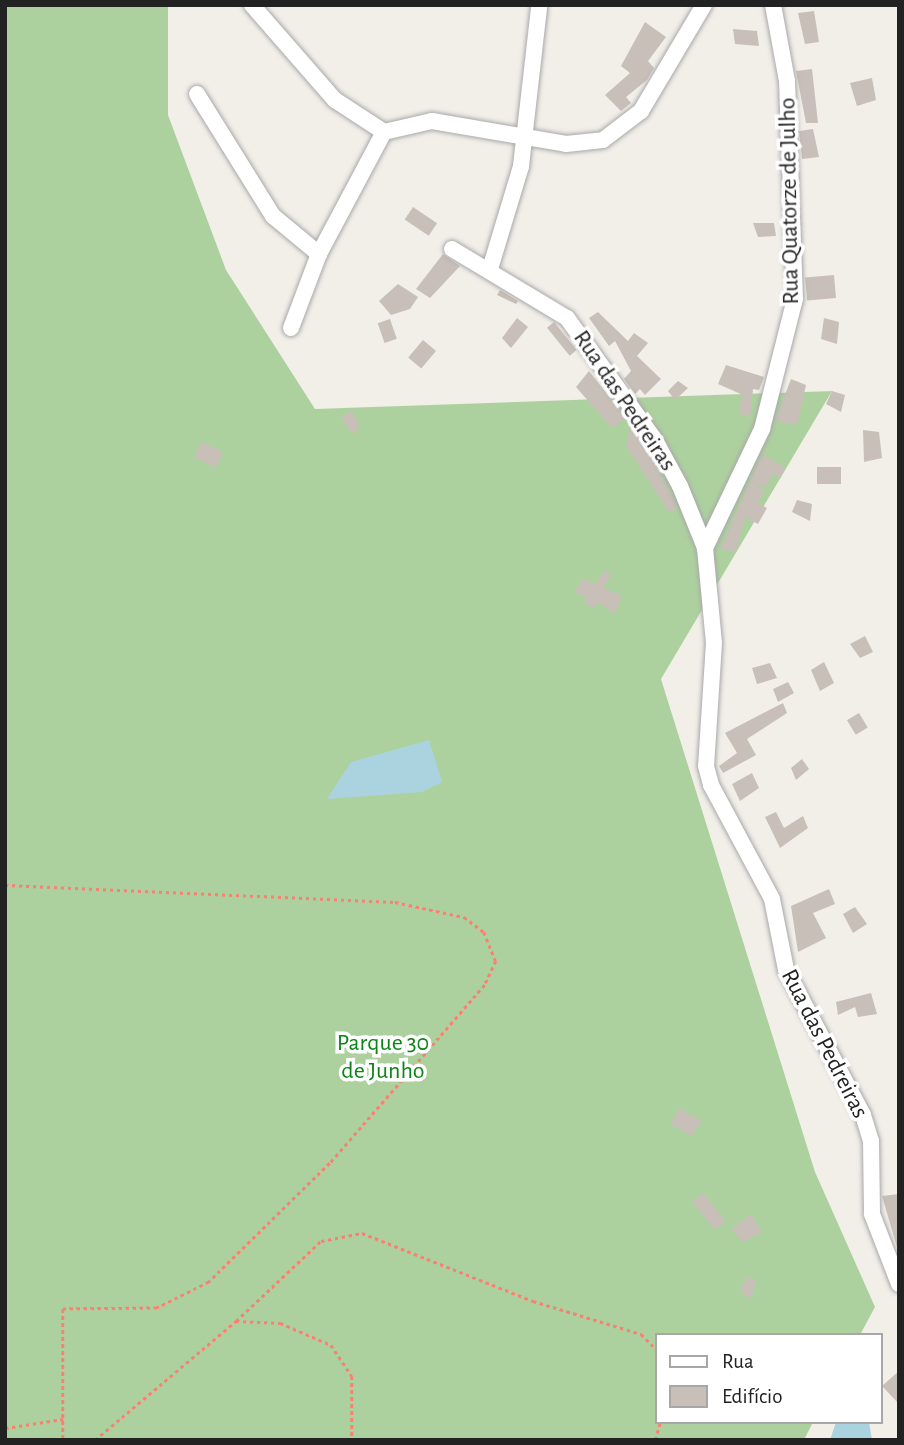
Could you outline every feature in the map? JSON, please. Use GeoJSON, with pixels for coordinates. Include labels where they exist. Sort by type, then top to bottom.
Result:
{"type":"FeatureCollection","features":[{"type":"Feature","properties":{"kind":"street"},"geometry":{"type":"LineString","coordinates":[[252,5],[335,100],[384,132],[432,121],[527,138],[584,144],[621,131],[641,111],[704,5]]}},
{"type":"Feature","properties":{"kind":"street","name":"Rua Quatorze de Julho"},"geometry":{"type":"LineString","coordinates":[[705,548],[762,429],[795,299],[787,81],[773,5]]}},
{"type":"Feature","properties":{"kind":"street"},"geometry":{"type":"LineString","coordinates":[[490,269],[527,138],[539,8]]}},
{"type":"Feature","properties":{"kind":"street"},"geometry":{"type":"LineString","coordinates":[[197,94],[273,216],[319,254]]}},
{"type":"Feature","properties":{"kind":"street"},"geometry":{"type":"LineString","coordinates":[[291,328],[319,254],[384,132]]}},
{"type":"Feature","properties":{"kind":"street","name":"Rua das Pedreiras"},"geometry":{"type":"LineString","coordinates":[[452,249],[541,298],[578,329],[668,462],[705,548],[714,643],[706,766],[772,899],[786,971],[863,1115],[870,1141],[872,1214],[899,1284]]}},
{"type":"Feature","properties":{"kind":"path"},"geometry":{"type":"LineString","coordinates":[[5,885],[395,902],[464,917],[484,932],[496,961],[485,985],[330,1163],[209,1282],[157,1308],[63,1309],[58,1324],[63,1440]]}},
{"type":"Feature","properties":{"kind":"path"},"geometry":{"type":"LineString","coordinates":[[95,1440],[236,1321],[321,1241],[362,1233],[533,1301],[641,1334],[656,1349]]}},
{"type":"Feature","properties":{"kind":"path"},"geometry":{"type":"LineString","coordinates":[[236,1321],[280,1323],[331,1345],[352,1376],[352,1440]]}},
{"type":"Feature","properties":{"kind":"path"},"geometry":{"type":"LineString","coordinates":[[5,1428],[63,1419]]}},
{"type":"Feature","properties":{"kind":"green space","name":"Parque 30 de Junho"},"geometry":{"type":"Polygon","coordinates":[[[5,5],[168,5],[168,115],[226,270],[315,409],[832,391],[661,679],[815,1172],[875,1307],[861,1333],[656,1333],[656,1424],[812,1424],[804,1440],[5,1440],[5,5]]]}},
{"type":"Feature","properties":{"kind":"water"},"geometry":{"type":"Polygon","coordinates":[[[429,740],[442,782],[422,792],[327,799],[351,762],[429,740]]]}},
{"type":"Feature","properties":{"kind":"water"},"geometry":{"type":"Polygon","coordinates":[[[835,1424],[869,1424],[872,1440],[830,1440],[835,1424]]]}},
{"type":"Feature","properties":{"kind":"building"},"geometry":{"type":"Polygon","coordinates":[[[814,11],[819,42],[805,44],[798,13],[814,11]]]}},
{"type":"Feature","properties":{"kind":"building"},"geometry":{"type":"Polygon","coordinates":[[[645,22],[666,37],[648,61],[654,68],[647,80],[626,97],[631,103],[621,111],[605,95],[630,73],[621,66],[645,22]]]}},
{"type":"Feature","properties":{"kind":"building"},"geometry":{"type":"Polygon","coordinates":[[[733,29],[757,31],[759,46],[735,44],[733,29]]]}},
{"type":"Feature","properties":{"kind":"building"},"geometry":{"type":"Polygon","coordinates":[[[812,69],[818,123],[806,123],[796,71],[812,69]]]}},
{"type":"Feature","properties":{"kind":"building"},"geometry":{"type":"Polygon","coordinates":[[[872,78],[876,100],[857,106],[850,83],[872,78]]]}},
{"type":"Feature","properties":{"kind":"building"},"geometry":{"type":"Polygon","coordinates":[[[813,129],[819,157],[802,159],[799,131],[813,129]]]}},
{"type":"Feature","properties":{"kind":"building"},"geometry":{"type":"Polygon","coordinates":[[[413,207],[437,223],[429,236],[405,219],[413,207]]]}},
{"type":"Feature","properties":{"kind":"building"},"geometry":{"type":"Polygon","coordinates":[[[753,223],[774,223],[776,236],[758,237],[753,223]]]}},
{"type":"Feature","properties":{"kind":"building"},"geometry":{"type":"Polygon","coordinates":[[[443,254],[460,266],[430,298],[416,289],[443,254]]]}},
{"type":"Feature","properties":{"kind":"building"},"geometry":{"type":"Polygon","coordinates":[[[834,275],[836,298],[807,300],[805,278],[834,275]]]}},
{"type":"Feature","properties":{"kind":"building"},"geometry":{"type":"Polygon","coordinates":[[[398,284],[418,297],[410,309],[391,315],[379,301],[398,284]]]}},
{"type":"Feature","properties":{"kind":"building"},"geometry":{"type":"Polygon","coordinates":[[[500,290],[518,301],[516,304],[497,295],[500,290]]]}},
{"type":"Feature","properties":{"kind":"building"},"geometry":{"type":"Polygon","coordinates":[[[598,312],[628,341],[634,333],[648,343],[637,356],[661,379],[645,395],[640,389],[635,394],[624,379],[631,371],[615,341],[609,346],[589,318],[598,312]]]}},
{"type":"Feature","properties":{"kind":"building"},"geometry":{"type":"Polygon","coordinates":[[[517,318],[528,327],[511,348],[502,338],[517,318]]]}},
{"type":"Feature","properties":{"kind":"building"},"geometry":{"type":"Polygon","coordinates":[[[824,318],[839,322],[837,344],[821,339],[824,318]]]}},
{"type":"Feature","properties":{"kind":"building"},"geometry":{"type":"Polygon","coordinates":[[[390,319],[397,339],[385,343],[378,323],[390,319]]]}},
{"type":"Feature","properties":{"kind":"building"},"geometry":{"type":"Polygon","coordinates":[[[554,322],[577,350],[570,356],[547,328],[554,322]]]}},
{"type":"Feature","properties":{"kind":"building"},"geometry":{"type":"Polygon","coordinates":[[[423,340],[436,351],[421,369],[408,358],[423,340]]]}},
{"type":"Feature","properties":{"kind":"building"},"geometry":{"type":"Polygon","coordinates":[[[726,365],[764,377],[759,390],[753,389],[750,417],[738,413],[743,395],[718,384],[726,365]]]}},
{"type":"Feature","properties":{"kind":"building"},"geometry":{"type":"Polygon","coordinates":[[[589,371],[626,418],[612,428],[576,387],[589,371]]]}},
{"type":"Feature","properties":{"kind":"building"},"geometry":{"type":"Polygon","coordinates":[[[791,379],[806,385],[797,425],[775,421],[791,379]]]}},
{"type":"Feature","properties":{"kind":"building"},"geometry":{"type":"Polygon","coordinates":[[[678,381],[688,388],[675,400],[668,391],[678,381]]]}},
{"type":"Feature","properties":{"kind":"building"},"geometry":{"type":"Polygon","coordinates":[[[832,391],[845,395],[841,412],[826,404],[832,391]]]}},
{"type":"Feature","properties":{"kind":"building"},"geometry":{"type":"Polygon","coordinates":[[[352,411],[360,427],[352,434],[341,417],[352,411]]]}},
{"type":"Feature","properties":{"kind":"building"},"geometry":{"type":"Polygon","coordinates":[[[631,425],[646,446],[678,508],[669,512],[626,446],[631,425]]]}},
{"type":"Feature","properties":{"kind":"building"},"geometry":{"type":"Polygon","coordinates":[[[863,430],[879,432],[882,458],[864,462],[863,430]]]}},
{"type":"Feature","properties":{"kind":"building"},"geometry":{"type":"Polygon","coordinates":[[[201,442],[223,452],[216,467],[194,458],[201,442]]]}},
{"type":"Feature","properties":{"kind":"building"},"geometry":{"type":"Polygon","coordinates":[[[762,454],[786,468],[780,479],[773,473],[767,486],[753,487],[765,490],[758,503],[767,508],[758,524],[745,517],[736,552],[720,549],[762,454]]]}},
{"type":"Feature","properties":{"kind":"building"},"geometry":{"type":"Polygon","coordinates":[[[817,467],[841,467],[841,484],[817,484],[817,467]]]}},
{"type":"Feature","properties":{"kind":"building"},"geometry":{"type":"Polygon","coordinates":[[[797,500],[812,504],[810,521],[792,512],[797,500]]]}},
{"type":"Feature","properties":{"kind":"building"},"geometry":{"type":"Polygon","coordinates":[[[604,571],[611,575],[604,588],[622,596],[615,614],[597,602],[594,608],[583,603],[587,597],[574,592],[583,579],[595,584],[604,571]]]}},
{"type":"Feature","properties":{"kind":"building"},"geometry":{"type":"Polygon","coordinates":[[[865,636],[873,652],[860,658],[850,644],[865,636]]]}},
{"type":"Feature","properties":{"kind":"building"},"geometry":{"type":"Polygon","coordinates":[[[824,662],[834,683],[820,691],[811,670],[824,662]]]}},
{"type":"Feature","properties":{"kind":"building"},"geometry":{"type":"Polygon","coordinates":[[[770,663],[777,678],[757,684],[752,668],[770,663]]]}},
{"type":"Feature","properties":{"kind":"building"},"geometry":{"type":"Polygon","coordinates":[[[788,682],[794,693],[778,702],[773,689],[788,682]]]}},
{"type":"Feature","properties":{"kind":"building"},"geometry":{"type":"Polygon","coordinates":[[[783,703],[787,713],[747,739],[756,755],[723,773],[719,766],[737,753],[725,733],[783,703]]]}},
{"type":"Feature","properties":{"kind":"building"},"geometry":{"type":"Polygon","coordinates":[[[859,713],[868,728],[856,735],[847,720],[859,713]]]}},
{"type":"Feature","properties":{"kind":"building"},"geometry":{"type":"Polygon","coordinates":[[[802,759],[809,769],[796,780],[791,768],[802,759]]]}},
{"type":"Feature","properties":{"kind":"building"},"geometry":{"type":"Polygon","coordinates":[[[752,773],[759,788],[740,801],[732,784],[752,773]]]}},
{"type":"Feature","properties":{"kind":"building"},"geometry":{"type":"Polygon","coordinates":[[[776,812],[784,828],[803,816],[808,828],[780,848],[765,817],[776,812]]]}},
{"type":"Feature","properties":{"kind":"building"},"geometry":{"type":"Polygon","coordinates":[[[829,889],[835,904],[813,913],[826,938],[798,952],[791,906],[829,889]]]}},
{"type":"Feature","properties":{"kind":"building"},"geometry":{"type":"Polygon","coordinates":[[[855,907],[867,924],[853,933],[843,914],[855,907]]]}},
{"type":"Feature","properties":{"kind":"building"},"geometry":{"type":"Polygon","coordinates":[[[871,993],[877,1014],[858,1017],[855,1007],[838,1015],[836,1002],[871,993]]]}},
{"type":"Feature","properties":{"kind":"building"},"geometry":{"type":"Polygon","coordinates":[[[679,1108],[702,1121],[691,1136],[671,1124],[679,1108]]]}},
{"type":"Feature","properties":{"kind":"building"},"geometry":{"type":"Polygon","coordinates":[[[703,1193],[726,1221],[715,1230],[692,1202],[703,1193]]]}},
{"type":"Feature","properties":{"kind":"building"},"geometry":{"type":"Polygon","coordinates":[[[899,1194],[899,1254],[882,1196],[899,1194]]]}},
{"type":"Feature","properties":{"kind":"building"},"geometry":{"type":"Polygon","coordinates":[[[751,1214],[762,1232],[743,1242],[731,1229],[751,1214]]]}},
{"type":"Feature","properties":{"kind":"building"},"geometry":{"type":"Polygon","coordinates":[[[747,1276],[756,1281],[751,1298],[740,1291],[747,1276]]]}},
{"type":"Feature","properties":{"kind":"building"},"geometry":{"type":"Polygon","coordinates":[[[899,1371],[899,1404],[883,1387],[899,1371]]]}}]}
